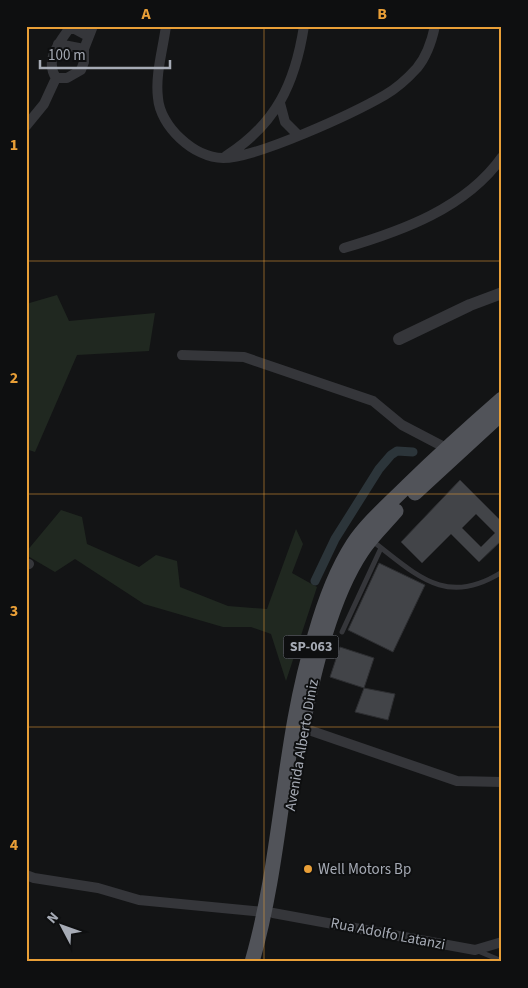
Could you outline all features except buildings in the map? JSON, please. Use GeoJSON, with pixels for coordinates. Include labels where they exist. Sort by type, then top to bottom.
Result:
{"type":"FeatureCollection","features":[{"type":"Feature","properties":{"kind":"main road","name":"Avenida Alberto Diniz"},"geometry":{"type":"LineString","coordinates":[[252,962],[269,913],[274,862],[298,699],[309,654],[333,581],[354,543],[370,523],[446,448],[502,399]]}},
{"type":"Feature","properties":{"kind":"main road","name":"Avenida Alberto Diniz"},"geometry":{"type":"LineString","coordinates":[[260,962],[312,682],[341,591],[352,568],[376,544],[399,508],[502,414]]}},
{"type":"Feature","properties":{"kind":"street"},"geometry":{"type":"LineString","coordinates":[[56,78],[67,78],[82,70],[84,62],[83,52],[93,26]]}},
{"type":"Feature","properties":{"kind":"street"},"geometry":{"type":"LineString","coordinates":[[166,26],[158,81],[158,99],[162,114],[175,132],[192,148],[205,156],[223,158],[244,155],[298,135],[349,113],[386,94],[418,66],[431,42],[435,26]]}},
{"type":"Feature","properties":{"kind":"street"},"geometry":{"type":"LineString","coordinates":[[223,158],[257,132],[268,121],[280,103],[292,78],[304,26]]}},
{"type":"Feature","properties":{"kind":"street"},"geometry":{"type":"LineString","coordinates":[[26,126],[44,104],[56,78],[51,66],[57,47],[70,28],[88,36]]}},
{"type":"Feature","properties":{"kind":"street"},"geometry":{"type":"LineString","coordinates":[[57,47],[83,52]]}},
{"type":"Feature","properties":{"kind":"street"},"geometry":{"type":"LineString","coordinates":[[280,103],[284,122],[298,135]]}},
{"type":"Feature","properties":{"kind":"street"},"geometry":{"type":"LineString","coordinates":[[344,248],[401,230],[425,219],[464,195],[495,167],[502,157]]}},
{"type":"Feature","properties":{"kind":"street"},"geometry":{"type":"LineString","coordinates":[[399,339],[470,305],[502,293]]}},
{"type":"Feature","properties":{"kind":"street"},"geometry":{"type":"LineString","coordinates":[[182,355],[244,357],[373,400],[402,425],[446,448]]}},
{"type":"Feature","properties":{"kind":"street"},"geometry":{"type":"LineString","coordinates":[[303,728],[457,781],[502,782]]}},
{"type":"Feature","properties":{"kind":"street"},"geometry":{"type":"LineString","coordinates":[[26,875],[34,878],[98,888],[139,900],[269,913]]}},
{"type":"Feature","properties":{"kind":"street","name":"Rua Adolfo Latanzi"},"geometry":{"type":"LineString","coordinates":[[269,913],[475,950],[502,942]]}},
{"type":"Feature","properties":{"kind":"lane"},"geometry":{"type":"LineString","coordinates":[[342,632],[376,544],[428,581],[443,588],[456,589],[492,578],[502,572]]}},
{"type":"Feature","properties":{"kind":"lane"},"geometry":{"type":"LineString","coordinates":[[502,808],[502,821]]}},
{"type":"Feature","properties":{"kind":"lane"},"geometry":{"type":"LineString","coordinates":[[475,950],[502,961]]}},
{"type":"Feature","properties":{"kind":"shaded area"},"geometry":{"type":"Polygon","coordinates":[[[57,295],[69,321],[155,313],[149,351],[77,355],[35,452],[26,449],[26,304],[57,295]]]}},
{"type":"Feature","properties":{"kind":"shaded area"},"geometry":{"type":"Polygon","coordinates":[[[61,510],[82,517],[87,544],[139,567],[156,555],[177,561],[180,587],[228,606],[267,609],[296,529],[303,544],[292,573],[317,587],[286,681],[271,634],[251,627],[223,627],[144,604],[75,559],[55,572],[26,555],[26,552],[61,510]]]}},
{"type":"Feature","properties":{"kind":"waterway"},"geometry":{"type":"LineString","coordinates":[[315,581],[335,539],[379,469],[397,451],[413,452]]}},
{"type":"Feature","properties":{"kind":"place","name":"Well Motors Bp"},"geometry":{"type":"Point","coordinates":[308,869]}}]}
